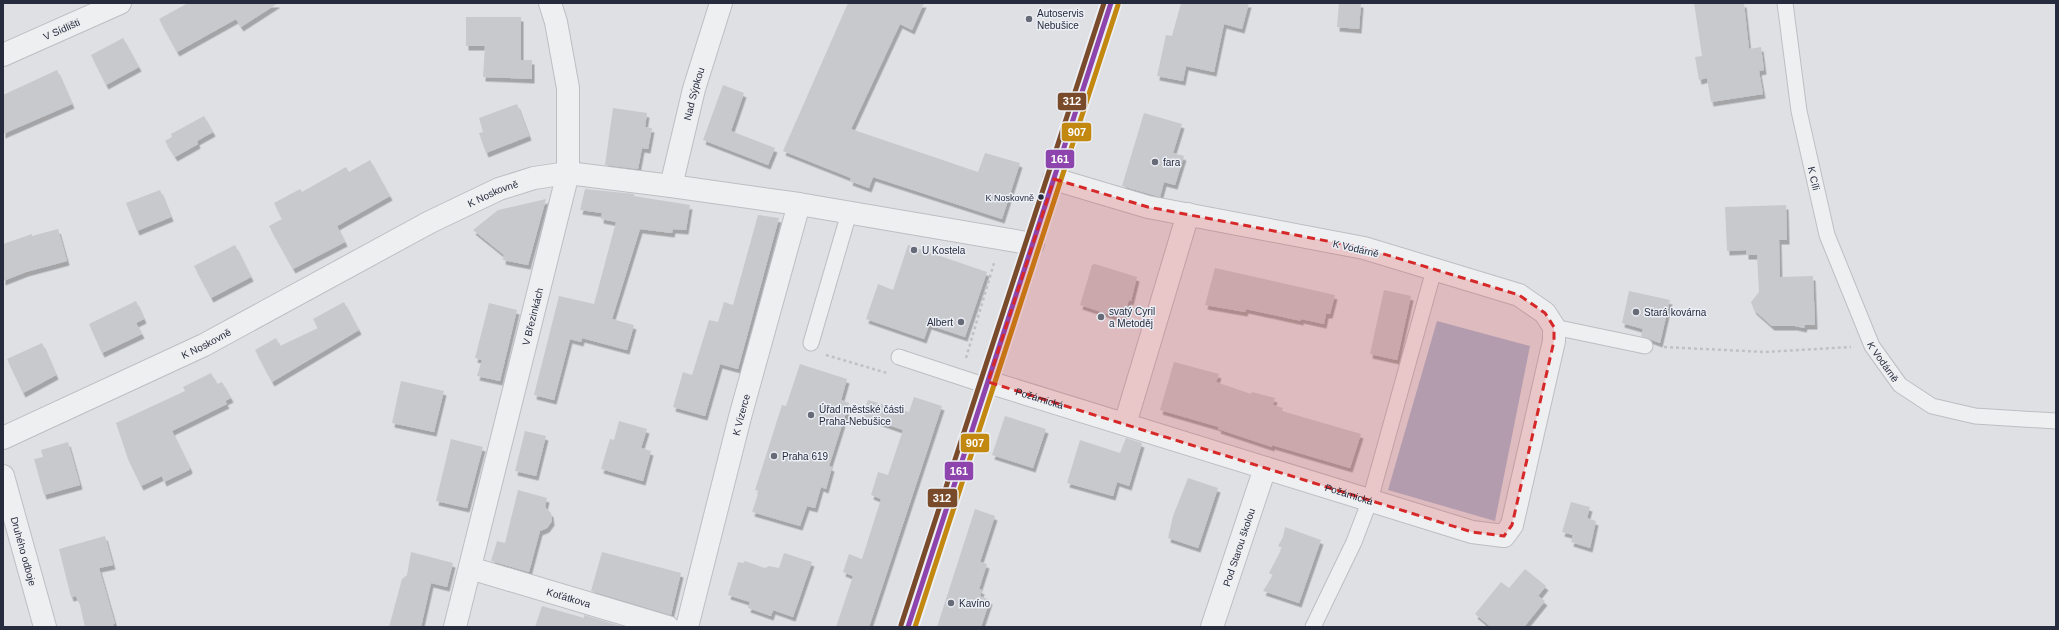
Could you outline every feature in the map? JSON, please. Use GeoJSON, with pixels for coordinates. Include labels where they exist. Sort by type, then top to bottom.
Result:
{"type":"FeatureCollection","features":[{"type":"Feature","properties":{"kind":"street","name":"V Sídlišti"},"geometry":{"type":"LineString","coordinates":[[3,55],[120,3]]}},
{"type":"Feature","properties":{"kind":"street","name":"V Březinkách"},"geometry":{"type":"LineString","coordinates":[[455,627],[568,173],[568,88],[556,22],[550,3]]}},
{"type":"Feature","properties":{"kind":"street","name":"Nad Sýpkou"},"geometry":{"type":"LineString","coordinates":[[671,186],[694,89],[720,3]]}},
{"type":"Feature","properties":{"kind":"street"},"geometry":{"type":"LineString","coordinates":[[908,627],[1111,3]]}},
{"type":"Feature","properties":{"kind":"street","name":"K Noskovně"},"geometry":{"type":"LineString","coordinates":[[3,438],[204,345],[430,222],[499,189],[534,178],[568,173],[671,186],[799,204],[1033,244]]}},
{"type":"Feature","properties":{"kind":"street","name":"K Vodárně"},"geometry":{"type":"LineString","coordinates":[[1054,180],[1148,207],[1364,248],[1519,295],[1545,312],[1554,327]]}},
{"type":"Feature","properties":{"kind":"street","name":"K Vizerce"},"geometry":{"type":"LineString","coordinates":[[687,627],[740,418],[799,204]]}},
{"type":"Feature","properties":{"kind":"street"},"geometry":{"type":"LineString","coordinates":[[1125,424],[1188,214]]}},
{"type":"Feature","properties":{"kind":"street","name":"Požárnická"},"geometry":{"type":"LineString","coordinates":[[988,384],[1125,424],[1472,532],[1490,536],[1504,536],[1512,525],[1554,341],[1554,327]]}},
{"type":"Feature","properties":{"kind":"street","name":"Pod Starou školou"},"geometry":{"type":"LineString","coordinates":[[1212,627],[1265,468]]}},
{"type":"Feature","properties":{"kind":"street","name":"Druhého odboje"},"geometry":{"type":"LineString","coordinates":[[3,476],[45,627]]}},
{"type":"Feature","properties":{"kind":"street","name":"Koťátkova"},"geometry":{"type":"LineString","coordinates":[[470,568],[668,627]]}},
{"type":"Feature","properties":{"kind":"lane","name":"K Cíli"},"geometry":{"type":"LineString","coordinates":[[1785,3],[1798,111],[1827,236],[1872,346]]}},
{"type":"Feature","properties":{"kind":"lane"},"geometry":{"type":"LineString","coordinates":[[811,343],[849,213]]}},
{"type":"Feature","properties":{"kind":"lane"},"geometry":{"type":"LineString","coordinates":[[1313,627],[1354,542],[1370,500],[1434,270]]}},
{"type":"Feature","properties":{"kind":"lane"},"geometry":{"type":"LineString","coordinates":[[1554,327],[1645,346]]}},
{"type":"Feature","properties":{"kind":"lane","name":"K Vodárně"},"geometry":{"type":"LineString","coordinates":[[1872,346],[1900,385],[1932,406],[1975,416],[2056,421]]}},
{"type":"Feature","properties":{"kind":"lane"},"geometry":{"type":"LineString","coordinates":[[899,357],[960,377],[988,384]]}},
{"type":"Feature","properties":{"kind":"path"},"geometry":{"type":"LineString","coordinates":[[960,377],[994,262]]}},
{"type":"Feature","properties":{"kind":"path","name":"K Vodárně"},"geometry":{"type":"LineString","coordinates":[[1676,348],[1765,352],[1872,346]]}},
{"type":"Feature","properties":{"kind":"path"},"geometry":{"type":"LineString","coordinates":[[871,368],[894,376]]}},
{"type":"Feature","properties":{"kind":"highlighted area"},"geometry":{"type":"Polygon","coordinates":[[[1054,179],[1148,207],[1364,248],[1519,295],[1545,313],[1554,327],[1554,341],[1512,525],[1504,536],[1472,532],[988,382],[1054,179]]]}},
{"type":"Feature","properties":{"kind":"water"},"geometry":{"type":"Polygon","coordinates":[[[1437,321],[1530,346],[1495,521],[1388,490],[1437,321]]]}},
{"type":"Feature","properties":{"kind":"building"},"geometry":{"type":"Polygon","coordinates":[[[188,3],[278,3],[241,27],[236,19],[177,52],[159,19],[188,3]]]}},
{"type":"Feature","properties":{"kind":"building"},"geometry":{"type":"Polygon","coordinates":[[[848,3],[924,3],[912,30],[900,24],[851,129],[978,172],[985,153],[1020,163],[1002,219],[873,177],[869,188],[850,181],[851,178],[783,151],[848,3]]]}},
{"type":"Feature","properties":{"kind":"building"},"geometry":{"type":"Polygon","coordinates":[[[1181,3],[1249,3],[1242,29],[1224,24],[1214,72],[1186,66],[1183,81],[1157,76],[1166,35],[1172,36],[1181,3]]]}},
{"type":"Feature","properties":{"kind":"building"},"geometry":{"type":"Polygon","coordinates":[[[1339,3],[1361,3],[1359,29],[1337,27],[1339,3]]]}},
{"type":"Feature","properties":{"kind":"building"},"geometry":{"type":"Polygon","coordinates":[[[1694,3],[1744,3],[1749,49],[1761,47],[1764,70],[1759,71],[1763,94],[1711,102],[1707,78],[1699,80],[1695,57],[1702,56],[1694,3]]]}},
{"type":"Feature","properties":{"kind":"building"},"geometry":{"type":"Polygon","coordinates":[[[466,17],[521,17],[521,60],[532,60],[532,79],[483,77],[485,46],[466,46],[466,17]]]}},
{"type":"Feature","properties":{"kind":"building"},"geometry":{"type":"Polygon","coordinates":[[[123,38],[139,67],[106,85],[91,55],[123,38]]]}},
{"type":"Feature","properties":{"kind":"building"},"geometry":{"type":"Polygon","coordinates":[[[57,70],[72,104],[3,134],[3,95],[57,70]]]}},
{"type":"Feature","properties":{"kind":"building"},"geometry":{"type":"Polygon","coordinates":[[[723,85],[744,93],[731,131],[775,148],[768,165],[703,140],[723,85]]]}},
{"type":"Feature","properties":{"kind":"building"},"geometry":{"type":"Polygon","coordinates":[[[517,104],[529,136],[486,153],[479,133],[483,132],[479,118],[517,104]]]}},
{"type":"Feature","properties":{"kind":"building"},"geometry":{"type":"Polygon","coordinates":[[[613,108],[647,113],[645,127],[652,128],[648,149],[642,148],[638,169],[605,165],[613,108]]]}},
{"type":"Feature","properties":{"kind":"building","name":"fara"},"geometry":{"type":"Polygon","coordinates":[[[1144,113],[1182,124],[1173,153],[1184,156],[1175,185],[1164,182],[1160,197],[1122,186],[1144,113]]]}},
{"type":"Feature","properties":{"kind":"building"},"geometry":{"type":"Polygon","coordinates":[[[204,116],[213,132],[197,141],[198,144],[175,157],[165,141],[172,137],[171,134],[204,116]]]}},
{"type":"Feature","properties":{"kind":"building"},"geometry":{"type":"Polygon","coordinates":[[[370,160],[390,196],[337,226],[345,242],[293,269],[269,226],[282,219],[274,203],[300,189],[302,192],[346,167],[349,172],[370,160]]]}},
{"type":"Feature","properties":{"kind":"building"},"geometry":{"type":"Polygon","coordinates":[[[585,189],[634,194],[634,196],[690,205],[686,230],[673,229],[672,233],[640,229],[612,319],[634,325],[627,350],[582,338],[581,342],[570,339],[554,400],[534,395],[559,296],[594,304],[616,222],[601,219],[602,213],[580,210],[585,189]]]}},
{"type":"Feature","properties":{"kind":"building"},"geometry":{"type":"Polygon","coordinates":[[[160,190],[171,217],[137,231],[126,203],[160,190]]]}},
{"type":"Feature","properties":{"kind":"building"},"geometry":{"type":"Polygon","coordinates":[[[546,199],[528,265],[503,260],[504,255],[473,230],[498,210],[546,199]]]}},
{"type":"Feature","properties":{"kind":"building"},"geometry":{"type":"Polygon","coordinates":[[[1786,205],[1787,240],[1779,240],[1780,277],[1813,276],[1815,325],[1805,325],[1804,328],[1795,326],[1772,326],[1754,310],[1751,302],[1759,292],[1757,255],[1746,255],[1746,250],[1727,251],[1725,207],[1786,205]]]}},
{"type":"Feature","properties":{"kind":"building"},"geometry":{"type":"Polygon","coordinates":[[[758,215],[779,218],[738,369],[720,364],[705,416],[673,407],[683,372],[692,375],[709,320],[718,322],[724,302],[733,305],[758,215]]]}},
{"type":"Feature","properties":{"kind":"building"},"geometry":{"type":"Polygon","coordinates":[[[58,229],[67,261],[26,272],[3,281],[3,244],[32,234],[32,236],[58,229]]]}},
{"type":"Feature","properties":{"kind":"building"},"geometry":{"type":"Polygon","coordinates":[[[235,245],[251,277],[211,298],[194,266],[235,245]]]}},
{"type":"Feature","properties":{"kind":"building"},"geometry":{"type":"Polygon","coordinates":[[[908,245],[987,272],[965,337],[929,325],[924,339],[866,319],[878,284],[893,290],[908,245]]]}},
{"type":"Feature","properties":{"kind":"building"},"geometry":{"type":"Polygon","coordinates":[[[1095,264],[1137,277],[1131,301],[1129,300],[1123,319],[1080,305],[1092,265],[1095,264]]]}},
{"type":"Feature","properties":{"kind":"building"},"geometry":{"type":"Polygon","coordinates":[[[1215,268],[1335,295],[1330,314],[1326,314],[1324,324],[1301,319],[1301,321],[1246,309],[1245,312],[1205,305],[1215,268]]]}},
{"type":"Feature","properties":{"kind":"building"},"geometry":{"type":"Polygon","coordinates":[[[1384,290],[1411,296],[1397,360],[1370,354],[1384,290]]]}},
{"type":"Feature","properties":{"kind":"building"},"geometry":{"type":"Polygon","coordinates":[[[1629,291],[1670,300],[1660,343],[1641,336],[1643,329],[1622,323],[1629,291]]]}},
{"type":"Feature","properties":{"kind":"building"},"geometry":{"type":"Polygon","coordinates":[[[136,301],[144,319],[136,323],[142,334],[102,353],[89,324],[136,301]]]}},
{"type":"Feature","properties":{"kind":"building"},"geometry":{"type":"Polygon","coordinates":[[[344,302],[359,330],[272,382],[255,350],[276,338],[280,346],[318,328],[313,319],[344,302]]]}},
{"type":"Feature","properties":{"kind":"building"},"geometry":{"type":"Polygon","coordinates":[[[489,303],[517,310],[500,381],[477,376],[482,360],[475,358],[489,303]]]}},
{"type":"Feature","properties":{"kind":"building"},"geometry":{"type":"Polygon","coordinates":[[[42,343],[56,375],[23,393],[7,359],[42,343]]]}},
{"type":"Feature","properties":{"kind":"building"},"geometry":{"type":"Polygon","coordinates":[[[1174,362],[1219,374],[1216,382],[1251,394],[1252,392],[1275,398],[1273,405],[1283,408],[1282,411],[1361,434],[1350,468],[1272,445],[1272,447],[1218,429],[1219,427],[1160,410],[1174,362]]]}},
{"type":"Feature","properties":{"kind":"building"},"geometry":{"type":"Polygon","coordinates":[[[800,364],[847,379],[841,400],[849,403],[829,466],[832,467],[826,489],[821,487],[815,508],[807,506],[800,526],[752,512],[759,491],[755,490],[782,405],[786,406],[800,364]]]}},
{"type":"Feature","properties":{"kind":"building"},"geometry":{"type":"Polygon","coordinates":[[[211,373],[217,384],[222,382],[231,398],[225,401],[227,404],[172,431],[190,468],[189,470],[164,482],[162,476],[141,486],[128,459],[116,423],[185,391],[183,387],[211,373]]]}},
{"type":"Feature","properties":{"kind":"building"},"geometry":{"type":"Polygon","coordinates":[[[401,381],[444,391],[434,432],[392,423],[401,381]]]}},
{"type":"Feature","properties":{"kind":"building"},"geometry":{"type":"Polygon","coordinates":[[[914,397],[942,406],[869,627],[836,627],[853,576],[843,572],[849,554],[862,559],[881,499],[871,495],[878,472],[888,475],[903,430],[863,416],[868,400],[909,412],[914,397]]]}},
{"type":"Feature","properties":{"kind":"building"},"geometry":{"type":"Polygon","coordinates":[[[1005,416],[1046,429],[1033,468],[992,455],[1005,416]]]}},
{"type":"Feature","properties":{"kind":"building"},"geometry":{"type":"Polygon","coordinates":[[[619,421],[647,429],[641,448],[651,451],[643,481],[601,469],[610,439],[614,440],[619,421]]]}},
{"type":"Feature","properties":{"kind":"building"},"geometry":{"type":"Polygon","coordinates":[[[525,431],[546,436],[536,476],[515,471],[525,431]]]}},
{"type":"Feature","properties":{"kind":"building"},"geometry":{"type":"Polygon","coordinates":[[[1126,438],[1142,443],[1129,486],[1117,482],[1113,496],[1067,483],[1080,440],[1120,453],[1126,438]]]}},
{"type":"Feature","properties":{"kind":"building"},"geometry":{"type":"Polygon","coordinates":[[[451,439],[483,447],[467,508],[436,501],[451,439]]]}},
{"type":"Feature","properties":{"kind":"building"},"geometry":{"type":"Polygon","coordinates":[[[68,442],[80,485],[44,495],[34,459],[43,457],[41,450],[68,442]]]}},
{"type":"Feature","properties":{"kind":"building"},"geometry":{"type":"Polygon","coordinates":[[[1188,478],[1218,488],[1198,548],[1168,538],[1173,516],[1188,478]]]}},
{"type":"Feature","properties":{"kind":"building"},"geometry":{"type":"Polygon","coordinates":[[[518,490],[547,498],[545,507],[551,513],[552,521],[547,528],[540,531],[529,572],[491,561],[497,541],[505,543],[518,490]]]}},
{"type":"Feature","properties":{"kind":"building"},"geometry":{"type":"Polygon","coordinates":[[[1571,502],[1590,507],[1587,518],[1596,521],[1590,548],[1571,542],[1573,535],[1562,532],[1571,502]]]}},
{"type":"Feature","properties":{"kind":"building"},"geometry":{"type":"Polygon","coordinates":[[[975,509],[995,516],[980,562],[987,564],[979,589],[982,590],[980,596],[990,600],[981,627],[937,627],[975,509]]]}},
{"type":"Feature","properties":{"kind":"building"},"geometry":{"type":"Polygon","coordinates":[[[1285,527],[1321,540],[1299,603],[1263,591],[1273,575],[1269,573],[1282,548],[1278,546],[1283,537],[1285,527]]]}},
{"type":"Feature","properties":{"kind":"building"},"geometry":{"type":"Polygon","coordinates":[[[105,536],[113,565],[99,568],[115,624],[113,624],[114,627],[85,627],[79,601],[76,596],[71,597],[59,549],[105,536]]]}},
{"type":"Feature","properties":{"kind":"building"},"geometry":{"type":"Polygon","coordinates":[[[411,552],[453,563],[447,587],[431,583],[421,627],[389,627],[402,579],[407,575],[411,552]]]}},
{"type":"Feature","properties":{"kind":"building"},"geometry":{"type":"Polygon","coordinates":[[[602,552],[681,573],[671,615],[591,591],[602,552]]]}},
{"type":"Feature","properties":{"kind":"building"},"geometry":{"type":"Polygon","coordinates":[[[784,553],[812,562],[793,617],[773,610],[771,616],[748,608],[750,602],[728,595],[738,562],[743,563],[745,561],[765,568],[769,566],[779,568],[784,553]]]}},
{"type":"Feature","properties":{"kind":"building"},"geometry":{"type":"Polygon","coordinates":[[[1525,569],[1546,586],[1538,596],[1545,601],[1524,627],[1491,627],[1475,614],[1501,582],[1509,588],[1525,569]]]}},
{"type":"Feature","properties":{"kind":"building"},"geometry":{"type":"Polygon","coordinates":[[[542,606],[584,618],[584,615],[624,627],[535,627],[542,606]]]}},
{"type":"Feature","properties":{"kind":"transit line","name":"312"},"geometry":{"type":"LineString","coordinates":[[901,625],[1104,3]]}},
{"type":"Feature","properties":{"kind":"transit line","name":"161"},"geometry":{"type":"LineString","coordinates":[[908,627],[1111,3]]}},
{"type":"Feature","properties":{"kind":"transit line","name":"907"},"geometry":{"type":"LineString","coordinates":[[915,627],[1118,5]]}},
{"type":"Feature","properties":{"kind":"place","name":"Autoservis Nebušice"},"geometry":{"type":"Point","coordinates":[1029,19]}},
{"type":"Feature","properties":{"kind":"place","name":"fara"},"geometry":{"type":"Point","coordinates":[1155,162]}},
{"type":"Feature","properties":{"kind":"place","name":"K Noskovně"},"geometry":{"type":"Point","coordinates":[1041,197]}},
{"type":"Feature","properties":{"kind":"place","name":"U Kostela"},"geometry":{"type":"Point","coordinates":[914,250]}},
{"type":"Feature","properties":{"kind":"place","name":"Stará kovárna"},"geometry":{"type":"Point","coordinates":[1636,312]}},
{"type":"Feature","properties":{"kind":"place","name":"svatý Cyril a Metoděj"},"geometry":{"type":"Point","coordinates":[1101,317]}},
{"type":"Feature","properties":{"kind":"place","name":"Albert"},"geometry":{"type":"Point","coordinates":[961,322]}},
{"type":"Feature","properties":{"kind":"place","name":"Úřad městské části Praha-Nebušice"},"geometry":{"type":"Point","coordinates":[811,415]}},
{"type":"Feature","properties":{"kind":"place","name":"Praha 619"},"geometry":{"type":"Point","coordinates":[774,456]}},
{"type":"Feature","properties":{"kind":"place","name":"Kavíno"},"geometry":{"type":"Point","coordinates":[951,603]}}]}
